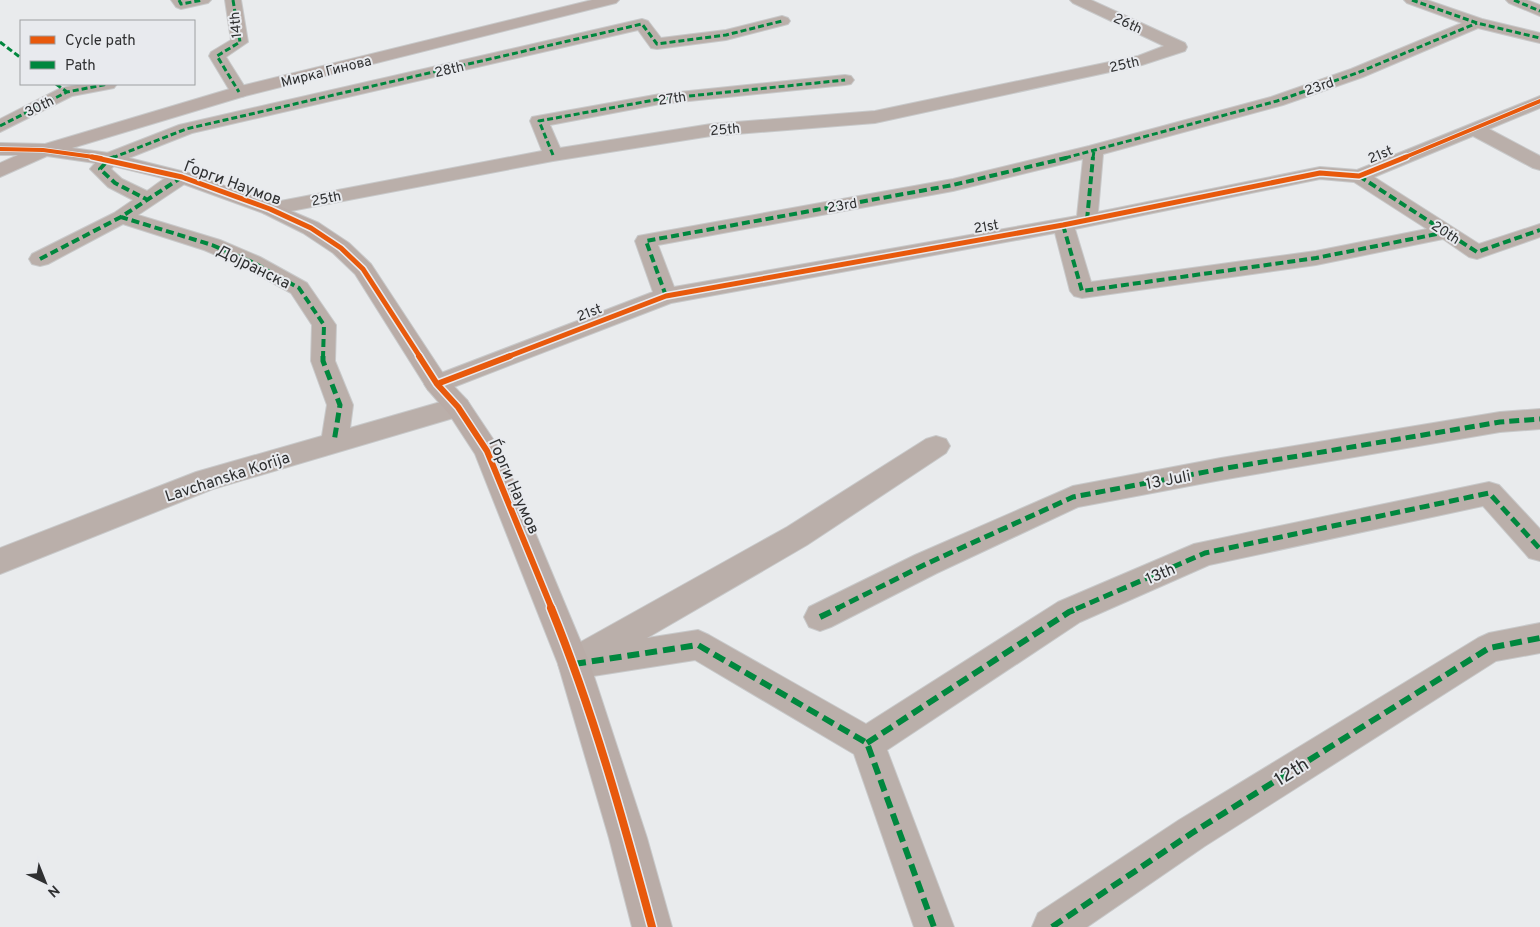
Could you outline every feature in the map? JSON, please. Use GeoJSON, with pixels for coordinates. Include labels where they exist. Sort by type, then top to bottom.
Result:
{"type":"FeatureCollection","features":[{"type":"Feature","properties":{"kind":"street"},"geometry":{"type":"LineString","coordinates":[[179,0],[181,4],[203,0]]}},
{"type":"Feature","properties":{"kind":"street","name":"14th"},"geometry":{"type":"LineString","coordinates":[[233,0],[240,42],[217,56],[240,92]]}},
{"type":"Feature","properties":{"kind":"street","name":"Мирка Гинова"},"geometry":{"type":"LineString","coordinates":[[43,150],[240,92],[611,0]]}},
{"type":"Feature","properties":{"kind":"street","name":"26th"},"geometry":{"type":"LineString","coordinates":[[1078,0],[1179,47]]}},
{"type":"Feature","properties":{"kind":"street"},"geometry":{"type":"LineString","coordinates":[[1412,0],[1477,24],[1540,38]]}},
{"type":"Feature","properties":{"kind":"street"},"geometry":{"type":"LineString","coordinates":[[1514,0],[1540,11]]}},
{"type":"Feature","properties":{"kind":"street","name":"28th"},"geometry":{"type":"LineString","coordinates":[[110,159],[186,130],[642,24],[657,44],[726,34],[782,21]]}},
{"type":"Feature","properties":{"kind":"street","name":"23rd"},"geometry":{"type":"LineString","coordinates":[[666,296],[646,240],[953,185],[1094,151],[1277,101],[1357,73],[1477,24]]}},
{"type":"Feature","properties":{"kind":"street","name":"25th"},"geometry":{"type":"LineString","coordinates":[[270,208],[553,155],[710,130],[875,117],[1142,60],[1179,47]]}},
{"type":"Feature","properties":{"kind":"street","name":"27th"},"geometry":{"type":"LineString","coordinates":[[553,155],[539,121],[660,99],[845,80]]}},
{"type":"Feature","properties":{"kind":"street","name":"30th"},"geometry":{"type":"LineString","coordinates":[[0,126],[67,92],[103,85]]}},
{"type":"Feature","properties":{"kind":"street","name":"21st"},"geometry":{"type":"LineString","coordinates":[[437,384],[666,296],[1087,220],[1320,173],[1359,176],[1540,101]]}},
{"type":"Feature","properties":{"kind":"street"},"geometry":{"type":"LineString","coordinates":[[1473,128],[1540,164]]}},
{"type":"Feature","properties":{"kind":"street"},"geometry":{"type":"LineString","coordinates":[[0,148],[43,150]]}},
{"type":"Feature","properties":{"kind":"street"},"geometry":{"type":"LineString","coordinates":[[0,166],[43,150]]}},
{"type":"Feature","properties":{"kind":"street"},"geometry":{"type":"LineString","coordinates":[[0,171],[43,150]]}},
{"type":"Feature","properties":{"kind":"street","name":"Ѓорги Наумов"},"geometry":{"type":"LineString","coordinates":[[43,150],[110,159],[182,177],[270,208],[311,228],[341,248],[363,269],[437,384],[458,407],[487,451],[574,664],[628,838],[652,927]]}},
{"type":"Feature","properties":{"kind":"street"},"geometry":{"type":"LineString","coordinates":[[1087,220],[1094,151]]}},
{"type":"Feature","properties":{"kind":"street"},"geometry":{"type":"LineString","coordinates":[[110,159],[100,169],[115,183],[146,199]]}},
{"type":"Feature","properties":{"kind":"street","name":"20th"},"geometry":{"type":"LineString","coordinates":[[1359,176],[1477,252],[1540,230]]}},
{"type":"Feature","properties":{"kind":"street"},"geometry":{"type":"LineString","coordinates":[[40,259],[121,217],[182,177]]}},
{"type":"Feature","properties":{"kind":"street","name":"Дојранска"},"geometry":{"type":"LineString","coordinates":[[121,217],[212,245],[252,262],[299,288],[324,325],[323,361],[340,405],[334,442]]}},
{"type":"Feature","properties":{"kind":"street"},"geometry":{"type":"LineString","coordinates":[[1063,224],[1082,291],[1316,258],[1447,232]]}},
{"type":"Feature","properties":{"kind":"street","name":"Lavchanska Korija"},"geometry":{"type":"LineString","coordinates":[[0,561],[206,480],[458,407]]}},
{"type":"Feature","properties":{"kind":"street","name":"13 Juli"},"geometry":{"type":"LineString","coordinates":[[820,617],[926,564],[1073,497],[1221,469],[1500,422],[1540,419]]}},
{"type":"Feature","properties":{"kind":"street"},"geometry":{"type":"LineString","coordinates":[[574,664],[797,536],[936,446]]}},
{"type":"Feature","properties":{"kind":"street","name":"13th"},"geometry":{"type":"LineString","coordinates":[[867,743],[1069,612],[1205,553],[1488,493],[1540,549]]}},
{"type":"Feature","properties":{"kind":"street","name":"12th"},"geometry":{"type":"LineString","coordinates":[[1052,927],[1192,833],[1489,648],[1540,638]]}},
{"type":"Feature","properties":{"kind":"street"},"geometry":{"type":"LineString","coordinates":[[574,664],[698,645],[867,743],[934,927]]}},
{"type":"Feature","properties":{"kind":"marked path"},"geometry":{"type":"LineString","coordinates":[[179,0],[181,4],[203,0]]}},
{"type":"Feature","properties":{"kind":"marked path"},"geometry":{"type":"LineString","coordinates":[[233,0],[240,42],[217,56],[239,92]]}},
{"type":"Feature","properties":{"kind":"marked path"},"geometry":{"type":"LineString","coordinates":[[1412,0],[1477,23],[1540,38]]}},
{"type":"Feature","properties":{"kind":"marked path"},"geometry":{"type":"LineString","coordinates":[[1514,0],[1540,11]]}},
{"type":"Feature","properties":{"kind":"marked path"},"geometry":{"type":"LineString","coordinates":[[146,199],[115,183],[100,169],[109,159],[186,129],[642,24],[657,44],[726,35],[782,21]]}},
{"type":"Feature","properties":{"kind":"marked path"},"geometry":{"type":"LineString","coordinates":[[666,296],[646,241],[953,185],[1094,151],[1277,101],[1357,73],[1477,23]]}},
{"type":"Feature","properties":{"kind":"marked path"},"geometry":{"type":"LineString","coordinates":[[0,42],[20,57]]}},
{"type":"Feature","properties":{"kind":"marked path"},"geometry":{"type":"LineString","coordinates":[[553,155],[539,121],[660,99],[845,80]]}},
{"type":"Feature","properties":{"kind":"marked path"},"geometry":{"type":"LineString","coordinates":[[57,85],[67,92]]}},
{"type":"Feature","properties":{"kind":"marked path"},"geometry":{"type":"LineString","coordinates":[[0,126],[67,92],[103,85]]}},
{"type":"Feature","properties":{"kind":"marked path"},"geometry":{"type":"LineString","coordinates":[[1087,220],[1094,151]]}},
{"type":"Feature","properties":{"kind":"marked path"},"geometry":{"type":"LineString","coordinates":[[1359,176],[1477,252],[1540,230]]}},
{"type":"Feature","properties":{"kind":"marked path"},"geometry":{"type":"LineString","coordinates":[[182,177],[121,217],[212,245],[252,262],[299,288],[324,325],[323,361],[340,405],[334,442]]}},
{"type":"Feature","properties":{"kind":"marked path"},"geometry":{"type":"LineString","coordinates":[[40,259],[121,217]]}},
{"type":"Feature","properties":{"kind":"marked path"},"geometry":{"type":"LineString","coordinates":[[1063,225],[1082,291],[1316,258],[1447,232]]}},
{"type":"Feature","properties":{"kind":"marked path"},"geometry":{"type":"LineString","coordinates":[[820,617],[926,564],[1073,497],[1221,469],[1500,422],[1540,419]]}},
{"type":"Feature","properties":{"kind":"marked path"},"geometry":{"type":"LineString","coordinates":[[867,743],[1069,612],[1205,553],[1489,493],[1540,549]]}},
{"type":"Feature","properties":{"kind":"marked path"},"geometry":{"type":"LineString","coordinates":[[1052,927],[1192,833],[1489,648],[1540,638]]}},
{"type":"Feature","properties":{"kind":"marked path"},"geometry":{"type":"LineString","coordinates":[[574,664],[698,645],[867,743],[934,927]]}},
{"type":"Feature","properties":{"kind":"cycle path"},"geometry":{"type":"LineString","coordinates":[[437,384],[666,296],[1063,225],[1320,173],[1359,176],[1540,101]]}},
{"type":"Feature","properties":{"kind":"cycle path"},"geometry":{"type":"LineString","coordinates":[[0,149],[43,150],[109,159],[182,177],[270,209],[311,228],[341,248],[363,269],[437,384],[458,407],[487,451],[574,664],[628,838],[652,927]]}}]}
